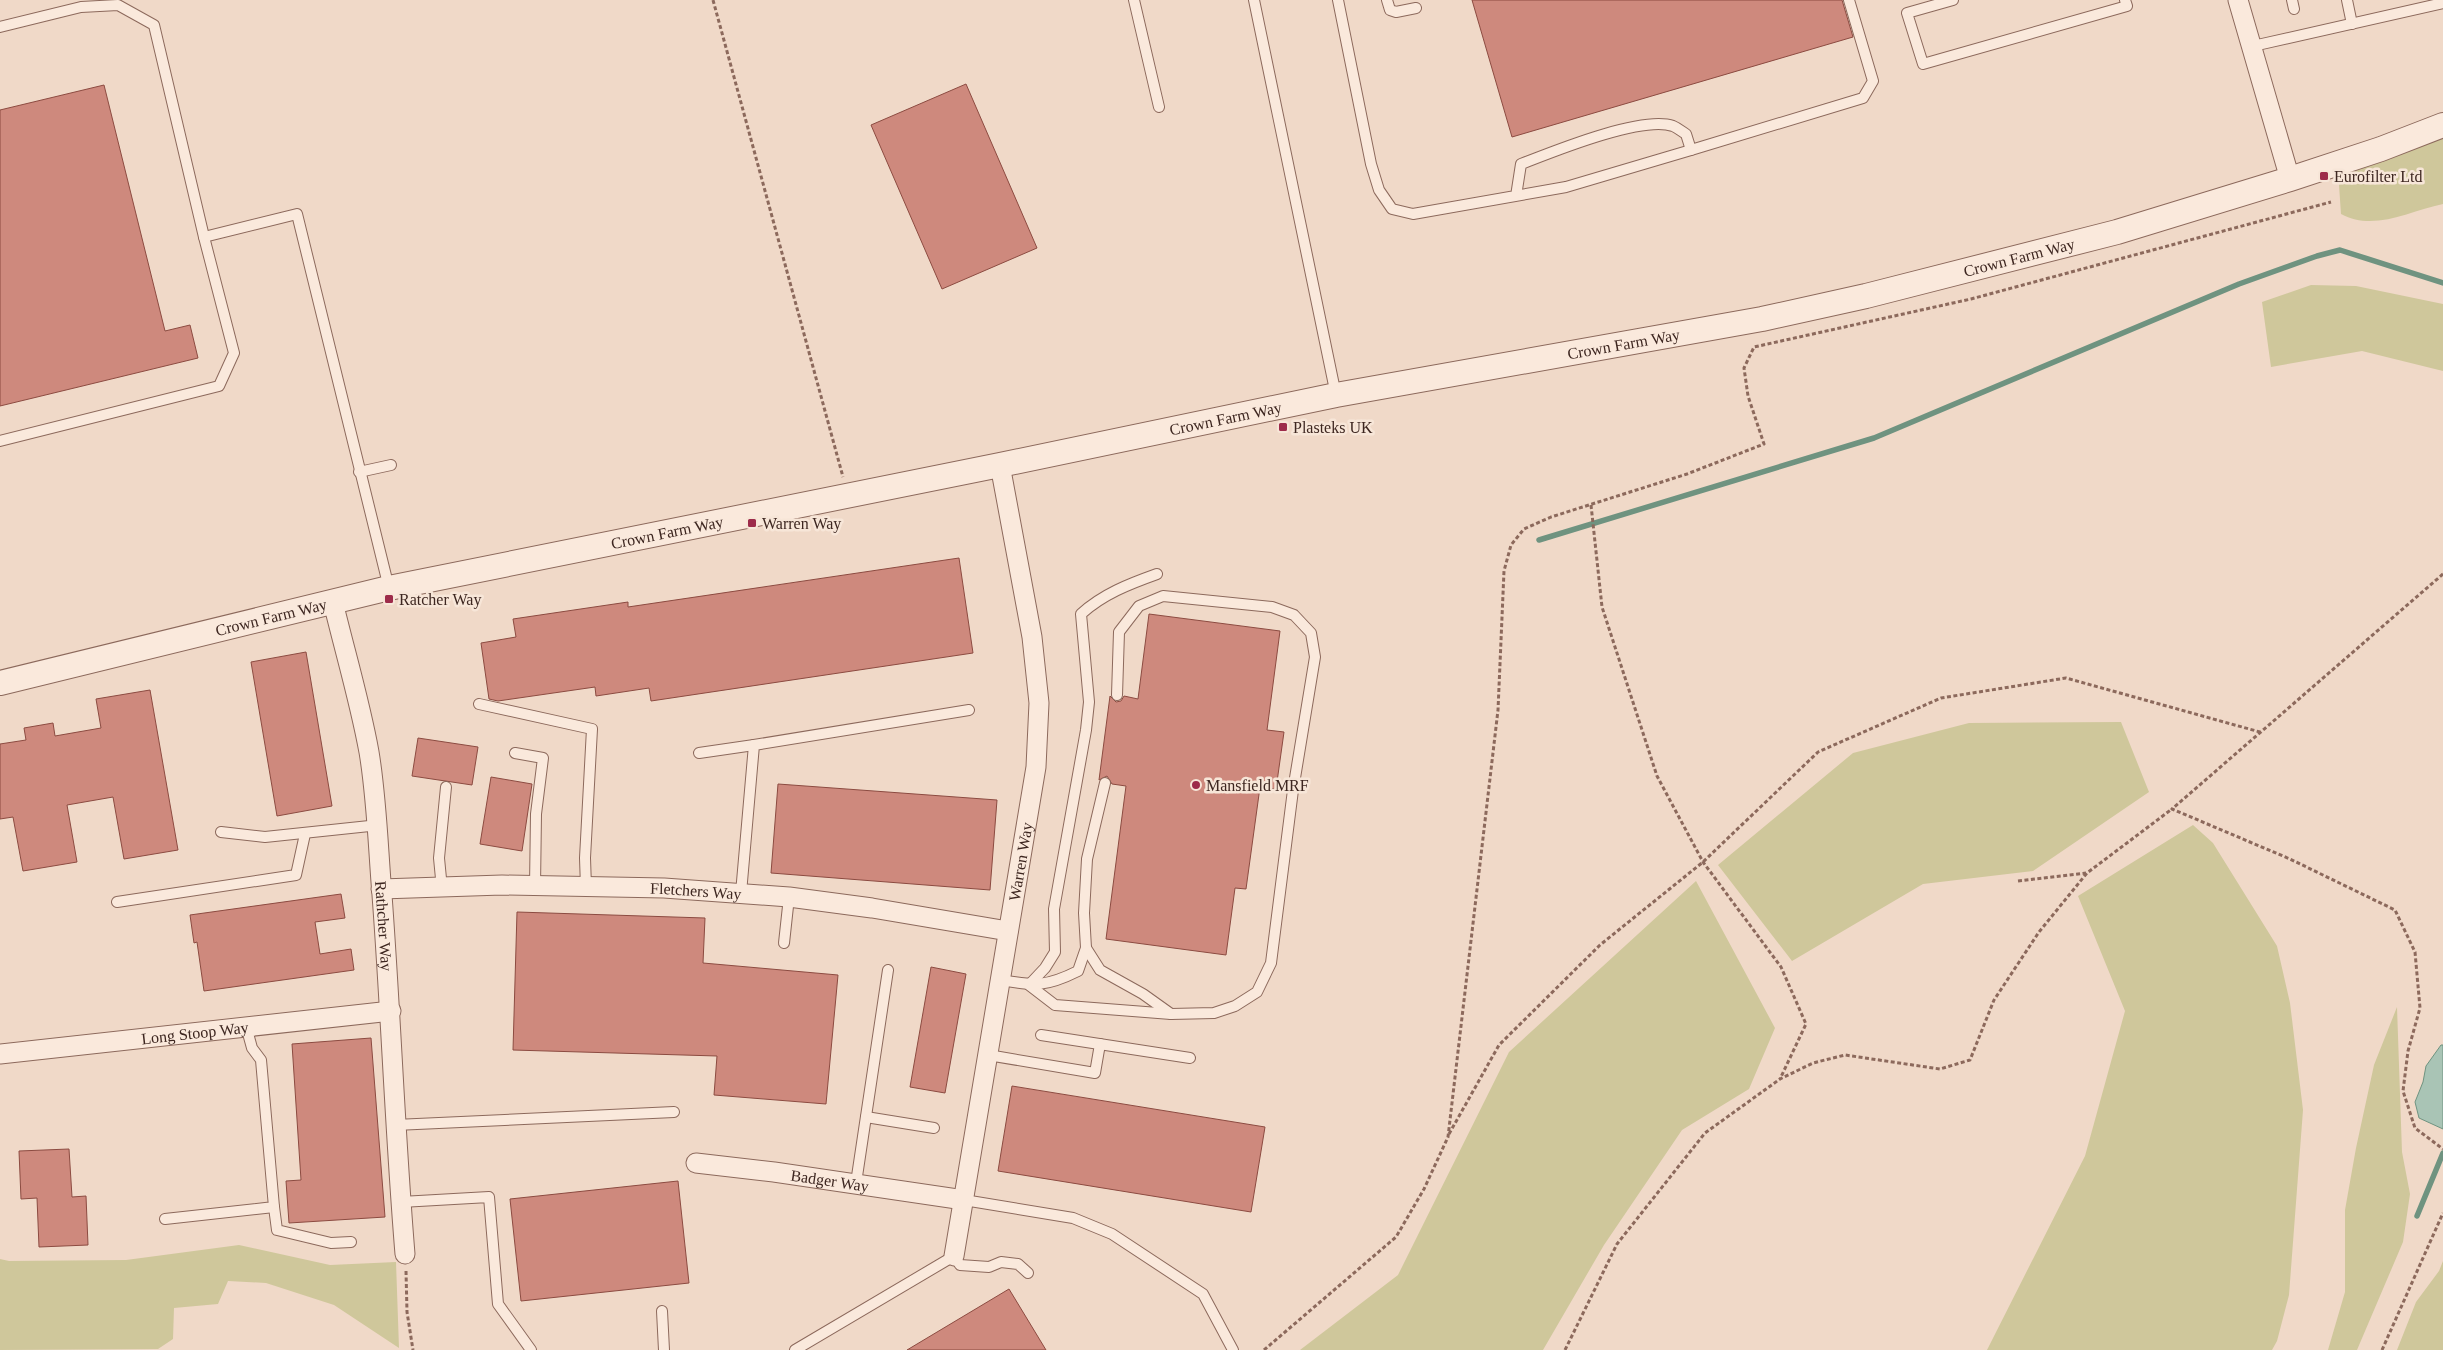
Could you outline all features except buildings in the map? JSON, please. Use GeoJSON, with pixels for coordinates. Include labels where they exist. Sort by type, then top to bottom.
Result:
{"type":"FeatureCollection","features":[{"type":"Feature","properties":{"kind":"street"},"geometry":{"type":"LineString","coordinates":[[2238,0],[2253,46],[2290,180]]}},
{"type":"Feature","properties":{"kind":"street","name":"Crown Farm Way"},"geometry":{"type":"LineString","coordinates":[[0,683],[389,588],[848,496],[1336,395],[1762,319],[1856,298],[2117,232],[2290,180],[2381,149],[2443,125]]}},
{"type":"Feature","properties":{"kind":"street","name":"Warren Way"},"geometry":{"type":"LineString","coordinates":[[954,1256],[1036,768],[1039,703],[1032,638],[1000,465]]}},
{"type":"Feature","properties":{"kind":"street","name":"Rathcher Way"},"geometry":{"type":"LineString","coordinates":[[333,602],[369,751],[379,826],[381,889],[391,1011],[395,1125],[406,1254]]}},
{"type":"Feature","properties":{"kind":"street","name":"Fletchers Way"},"geometry":{"type":"LineString","coordinates":[[381,889],[535,886],[664,888],[741,893],[872,908],[1008,931]]}},
{"type":"Feature","properties":{"kind":"street","name":"Long Stoop Way"},"geometry":{"type":"LineString","coordinates":[[0,1054],[391,1011]]}},
{"type":"Feature","properties":{"kind":"street","name":"Badger Way"},"geometry":{"type":"LineString","coordinates":[[696,1163],[856,1183],[964,1200]]}},
{"type":"Feature","properties":{"kind":"lane"},"geometry":{"type":"LineString","coordinates":[[1134,0],[1159,107]]}},
{"type":"Feature","properties":{"kind":"lane"},"geometry":{"type":"LineString","coordinates":[[1254,0],[1336,395]]}},
{"type":"Feature","properties":{"kind":"lane"},"geometry":{"type":"LineString","coordinates":[[1338,0],[1371,164],[1379,190],[1392,209],[1413,214],[1566,187],[1863,98],[1873,81],[1849,0]]}},
{"type":"Feature","properties":{"kind":"lane"},"geometry":{"type":"LineString","coordinates":[[1387,0],[1390,10],[1396,12],[1416,8]]}},
{"type":"Feature","properties":{"kind":"lane"},"geometry":{"type":"LineString","coordinates":[[1952,0],[1908,13],[1923,64],[2127,6],[2125,0]]}},
{"type":"Feature","properties":{"kind":"lane"},"geometry":{"type":"LineString","coordinates":[[2347,0],[2352,24]]}},
{"type":"Feature","properties":{"kind":"lane"},"geometry":{"type":"LineString","coordinates":[[2253,46],[2443,3]]}},
{"type":"Feature","properties":{"kind":"lane"},"geometry":{"type":"LineString","coordinates":[[0,27],[80,7],[118,6],[154,25],[204,237],[234,353],[219,386],[0,441]]}},
{"type":"Feature","properties":{"kind":"lane"},"geometry":{"type":"LineString","coordinates":[[1516,196],[1521,164],[1563,148],[1645,124],[1673,126],[1686,134],[1691,150]]}},
{"type":"Feature","properties":{"kind":"lane"},"geometry":{"type":"LineString","coordinates":[[204,237],[297,214],[389,588]]}},
{"type":"Feature","properties":{"kind":"lane"},"geometry":{"type":"LineString","coordinates":[[359,472],[391,465]]}},
{"type":"Feature","properties":{"kind":"lane"},"geometry":{"type":"LineString","coordinates":[[1029,985],[1045,968],[1055,952],[1054,909],[1086,730],[1089,702],[1081,614],[1094,602],[1126,585],[1157,574]]}},
{"type":"Feature","properties":{"kind":"lane"},"geometry":{"type":"LineString","coordinates":[[1029,985],[1055,1005],[1171,1014],[1214,1013],[1235,1006],[1257,992],[1271,963],[1293,790],[1315,657],[1311,633],[1294,615],[1272,607],[1162,596],[1139,606],[1118,632],[1117,696]]}},
{"type":"Feature","properties":{"kind":"lane"},"geometry":{"type":"LineString","coordinates":[[479,704],[592,729],[585,858],[586,887]]}},
{"type":"Feature","properties":{"kind":"lane"},"geometry":{"type":"LineString","coordinates":[[698,753],[969,710]]}},
{"type":"Feature","properties":{"kind":"lane"},"geometry":{"type":"LineString","coordinates":[[741,893],[754,745]]}},
{"type":"Feature","properties":{"kind":"lane"},"geometry":{"type":"LineString","coordinates":[[515,753],[543,758],[536,814],[535,886]]}},
{"type":"Feature","properties":{"kind":"lane"},"geometry":{"type":"LineString","coordinates":[[1001,980],[1029,985],[1056,982],[1078,971],[1086,948],[1084,913],[1087,859],[1105,783]]}},
{"type":"Feature","properties":{"kind":"lane"},"geometry":{"type":"LineString","coordinates":[[442,889],[439,858],[446,787]]}},
{"type":"Feature","properties":{"kind":"lane"},"geometry":{"type":"LineString","coordinates":[[221,832],[265,837],[379,826]]}},
{"type":"Feature","properties":{"kind":"lane"},"geometry":{"type":"LineString","coordinates":[[117,902],[296,875],[305,834]]}},
{"type":"Feature","properties":{"kind":"lane"},"geometry":{"type":"LineString","coordinates":[[784,943],[789,897]]}},
{"type":"Feature","properties":{"kind":"lane"},"geometry":{"type":"LineString","coordinates":[[1086,948],[1100,970],[1143,994],[1171,1014]]}},
{"type":"Feature","properties":{"kind":"lane"},"geometry":{"type":"LineString","coordinates":[[856,1183],[888,970]]}},
{"type":"Feature","properties":{"kind":"lane"},"geometry":{"type":"LineString","coordinates":[[246,1026],[252,1048],[261,1060],[277,1230],[331,1243],[351,1242]]}},
{"type":"Feature","properties":{"kind":"lane"},"geometry":{"type":"LineString","coordinates":[[1041,1035],[1190,1058]]}},
{"type":"Feature","properties":{"kind":"lane"},"geometry":{"type":"LineString","coordinates":[[988,1055],[1096,1073],[1100,1044]]}},
{"type":"Feature","properties":{"kind":"lane"},"geometry":{"type":"LineString","coordinates":[[395,1125],[674,1112]]}},
{"type":"Feature","properties":{"kind":"lane"},"geometry":{"type":"LineString","coordinates":[[866,1117],[934,1128]]}},
{"type":"Feature","properties":{"kind":"lane"},"geometry":{"type":"LineString","coordinates":[[401,1202],[488,1197],[498,1304],[531,1350]]}},
{"type":"Feature","properties":{"kind":"lane"},"geometry":{"type":"LineString","coordinates":[[964,1200],[1073,1218],[1112,1234],[1203,1294],[1233,1350]]}},
{"type":"Feature","properties":{"kind":"lane"},"geometry":{"type":"LineString","coordinates":[[165,1220],[274,1207]]}},
{"type":"Feature","properties":{"kind":"lane"},"geometry":{"type":"LineString","coordinates":[[795,1350],[954,1256],[960,1265],[989,1267],[1001,1262],[1018,1264],[1028,1273]]}},
{"type":"Feature","properties":{"kind":"lane"},"geometry":{"type":"LineString","coordinates":[[662,1311],[664,1350]]}},
{"type":"Feature","properties":{"kind":"path"},"geometry":{"type":"LineString","coordinates":[[713,0],[848,496]]}},
{"type":"Feature","properties":{"kind":"path"},"geometry":{"type":"LineString","coordinates":[[1448,1137],[1498,710],[1504,571],[1511,545],[1524,529],[1687,474],[1764,444],[1748,396],[1744,368],[1754,347],[1972,299],[2331,202]]}},
{"type":"Feature","properties":{"kind":"path"},"geometry":{"type":"LineString","coordinates":[[1591,505],[1602,607],[1657,776],[1703,862],[1781,967],[1806,1024],[1780,1079]]}},
{"type":"Feature","properties":{"kind":"path"},"geometry":{"type":"LineString","coordinates":[[1565,1350],[1617,1244],[1705,1133],[1780,1079],[1812,1063],[1845,1055],[1940,1069],[1970,1060],[1994,1000],[2039,932],[2087,873],[2172,809],[2443,574]]}},
{"type":"Feature","properties":{"kind":"path"},"geometry":{"type":"LineString","coordinates":[[1264,1350],[1396,1237],[1424,1189],[1448,1137],[1499,1045],[1600,945],[1703,862],[1818,752],[1941,698],[2066,678],[2260,732]]}},
{"type":"Feature","properties":{"kind":"path"},"geometry":{"type":"LineString","coordinates":[[2172,809],[2290,859],[2395,910],[2415,952],[2420,1008],[2408,1051],[2404,1091],[2415,1128],[2443,1149]]}},
{"type":"Feature","properties":{"kind":"path"},"geometry":{"type":"LineString","coordinates":[[2018,881],[2087,873]]}},
{"type":"Feature","properties":{"kind":"path"},"geometry":{"type":"LineString","coordinates":[[2382,1350],[2443,1213]]}},
{"type":"Feature","properties":{"kind":"path"},"geometry":{"type":"LineString","coordinates":[[406,1254],[407,1312],[413,1350]]}},
{"type":"Feature","properties":{"kind":"shaded area"},"geometry":{"type":"Polygon","coordinates":[[[2443,136],[2443,204],[2379,221],[2353,219],[2341,214],[2339,185],[2350,171],[2443,136]]]}},
{"type":"Feature","properties":{"kind":"shaded area"},"geometry":{"type":"Polygon","coordinates":[[[2311,285],[2356,286],[2443,304],[2443,371],[2362,351],[2271,367],[2262,302],[2311,285]]]}},
{"type":"Feature","properties":{"kind":"shaded area"},"geometry":{"type":"Polygon","coordinates":[[[2121,722],[2149,792],[2033,871],[1923,884],[1792,961],[1718,865],[1853,753],[1969,723],[2121,722]]]}},
{"type":"Feature","properties":{"kind":"shaded area"},"geometry":{"type":"Polygon","coordinates":[[[2193,825],[2213,843],[2277,946],[2290,1003],[2303,1110],[2289,1295],[2277,1341],[2272,1350],[1987,1350],[2085,1156],[2125,1011],[2078,896],[2193,825]]]}},
{"type":"Feature","properties":{"kind":"shaded area"},"geometry":{"type":"Polygon","coordinates":[[[1696,881],[1775,1028],[1749,1089],[1682,1130],[1604,1245],[1543,1350],[1300,1350],[1398,1275],[1509,1052],[1696,881]]]}},
{"type":"Feature","properties":{"kind":"shaded area"},"geometry":{"type":"Polygon","coordinates":[[[2397,1007],[2402,1152],[2410,1194],[2403,1242],[2357,1350],[2328,1350],[2345,1292],[2345,1210],[2356,1148],[2374,1065],[2397,1007]]]}},
{"type":"Feature","properties":{"kind":"shaded area"},"geometry":{"type":"Polygon","coordinates":[[[2441,1045],[2443,1045],[2443,1129],[2419,1118],[2415,1102],[2423,1082],[2426,1066],[2441,1045]]]}},
{"type":"Feature","properties":{"kind":"shaded area"},"geometry":{"type":"Polygon","coordinates":[[[239,1245],[330,1265],[396,1262],[399,1348],[334,1305],[266,1283],[228,1281],[218,1304],[174,1308],[173,1339],[158,1349],[0,1350],[0,1259],[9,1261],[126,1260],[239,1245]]]}},
{"type":"Feature","properties":{"kind":"shaded area"},"geometry":{"type":"Polygon","coordinates":[[[2443,1261],[2443,1350],[2397,1350],[2416,1302],[2439,1271],[2443,1261]]]}},
{"type":"Feature","properties":{"kind":"waterway"},"geometry":{"type":"LineString","coordinates":[[1539,540],[1874,438],[2239,284],[2317,256],[2340,250],[2443,283]]}},
{"type":"Feature","properties":{"kind":"waterway"},"geometry":{"type":"LineString","coordinates":[[2417,1216],[2443,1153]]}},
{"type":"Feature","properties":{"kind":"place","name":"Eurofilter Ltd"},"geometry":{"type":"Point","coordinates":[2324,176]}},
{"type":"Feature","properties":{"kind":"place","name":"Plasteks UK"},"geometry":{"type":"Point","coordinates":[1283,427]}},
{"type":"Feature","properties":{"kind":"place","name":"Warren Way"},"geometry":{"type":"Point","coordinates":[752,523]}},
{"type":"Feature","properties":{"kind":"place","name":"Ratcher Way"},"geometry":{"type":"Point","coordinates":[389,599]}},
{"type":"Feature","properties":{"kind":"place","name":"Mansfield MRF"},"geometry":{"type":"Point","coordinates":[1196,785]}}]}
